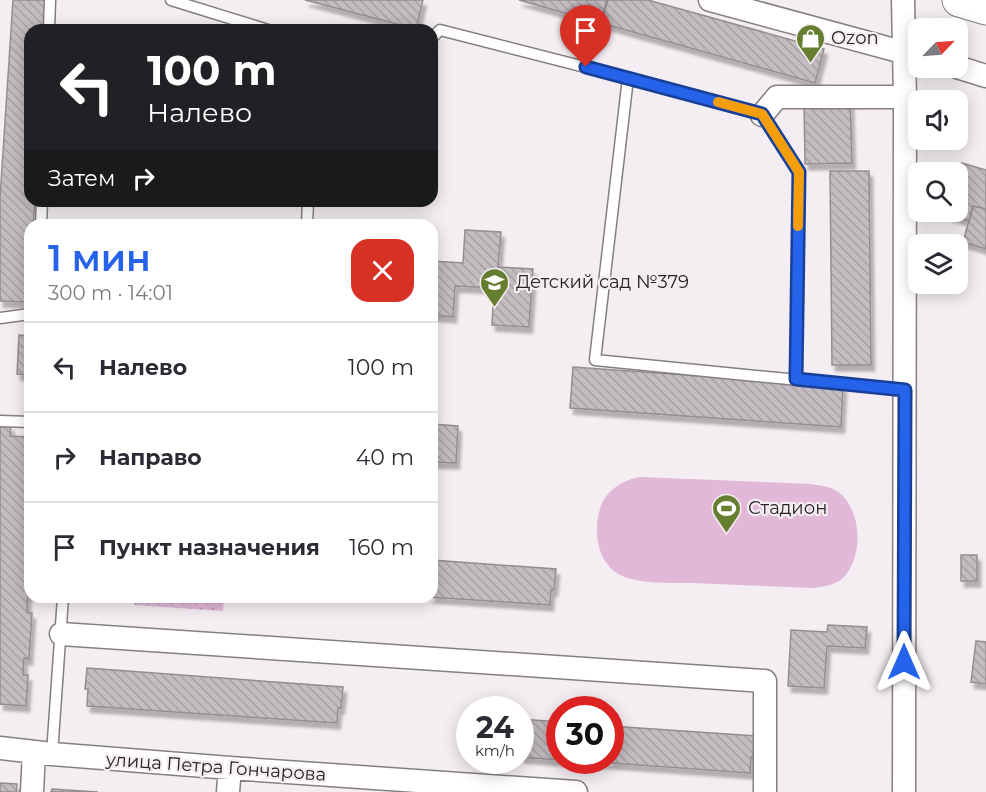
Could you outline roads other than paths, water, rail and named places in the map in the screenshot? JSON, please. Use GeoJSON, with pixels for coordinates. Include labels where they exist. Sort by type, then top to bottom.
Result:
{"type":"FeatureCollection","features":[{"type":"Feature","properties":{"kind":"highway"},"geometry":{"type":"LineString","coordinates":[[959,0],[986,8]]}},
{"type":"Feature","properties":{"kind":"street"},"geometry":{"type":"LineString","coordinates":[[710,0],[908,53]]}},
{"type":"Feature","properties":{"kind":"street"},"geometry":{"type":"LineString","coordinates":[[903,0],[908,34]]}},
{"type":"Feature","properties":{"kind":"street"},"geometry":{"type":"LineString","coordinates":[[968,70],[986,76]]}},
{"type":"Feature","properties":{"kind":"street"},"geometry":{"type":"LineString","coordinates":[[904,792],[905,97],[908,76]]}},
{"type":"Feature","properties":{"kind":"street"},"geometry":{"type":"LineString","coordinates":[[762,114],[777,97],[905,97]]}},
{"type":"Feature","properties":{"kind":"street"},"geometry":{"type":"LineString","coordinates":[[61,634],[765,681],[765,792]]}},
{"type":"Feature","properties":{"kind":"street","name":"улица Петра Гончарова"},"geometry":{"type":"LineString","coordinates":[[0,748],[230,768],[576,792]]}},
{"type":"Feature","properties":{"kind":"street"},"geometry":{"type":"LineString","coordinates":[[32,792],[43,753]]}},
{"type":"Feature","properties":{"kind":"street"},"geometry":{"type":"LineString","coordinates":[[228,792],[230,768]]}},
{"type":"Feature","properties":{"kind":"lane"},"geometry":{"type":"LineString","coordinates":[[49,24],[50,0]]}},
{"type":"Feature","properties":{"kind":"lane"},"geometry":{"type":"LineString","coordinates":[[171,0],[249,24]]}},
{"type":"Feature","properties":{"kind":"lane"},"geometry":{"type":"LineString","coordinates":[[438,32],[440,30],[762,114],[799,172],[796,379]]}},
{"type":"Feature","properties":{"kind":"lane"},"geometry":{"type":"LineString","coordinates":[[628,78],[595,360],[905,390]]}},
{"type":"Feature","properties":{"kind":"lane"},"geometry":{"type":"LineString","coordinates":[[0,318],[24,315]]}},
{"type":"Feature","properties":{"kind":"lane"},"geometry":{"type":"LineString","coordinates":[[0,420],[24,422]]}},
{"type":"Feature","properties":{"kind":"lane"},"geometry":{"type":"LineString","coordinates":[[43,753],[61,634],[63,603]]}},
{"type":"Feature","properties":{"kind":"place","name":"Ozon"},"geometry":{"type":"Point","coordinates":[810,64]}},
{"type":"Feature","properties":{"kind":"place","name":"Детский сад №379"},"geometry":{"type":"Point","coordinates":[495,308]}},
{"type":"Feature","properties":{"kind":"place","name":"Стадион"},"geometry":{"type":"Point","coordinates":[727,534]}}]}
